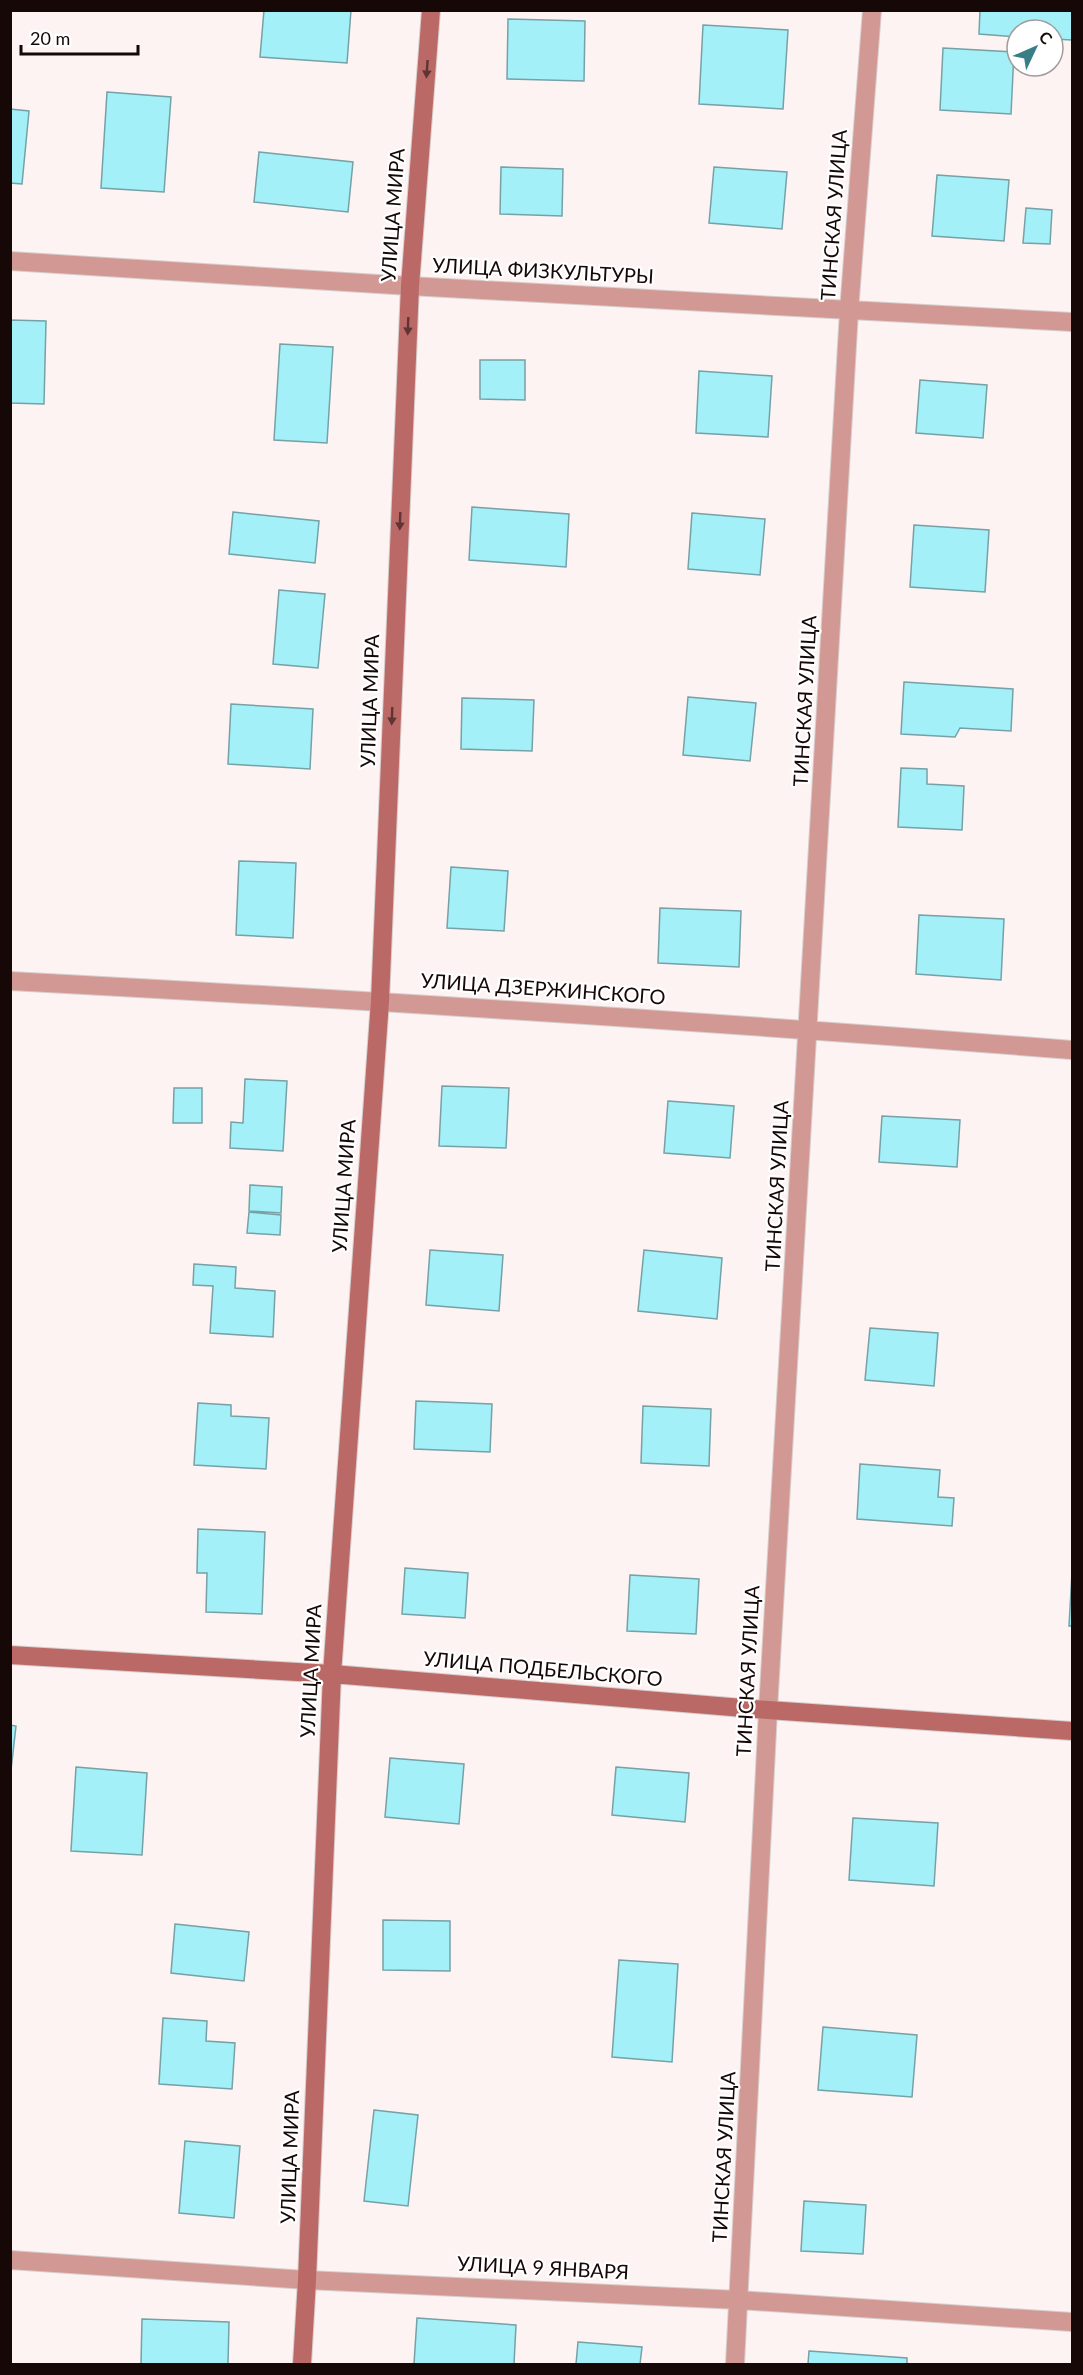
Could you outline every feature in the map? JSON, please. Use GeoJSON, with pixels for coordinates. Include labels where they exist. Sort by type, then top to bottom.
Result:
{"type":"FeatureCollection","features":[{"type":"Feature","properties":{"kind":"main road","name":"УЛИЦА МИРА"},"geometry":{"type":"LineString","coordinates":[[302,2364],[332,1674],[380,1001],[410,286],[431,10]]}},
{"type":"Feature","properties":{"kind":"main road","name":"УЛИЦА ПОДБЕЛЬСКОГО"},"geometry":{"type":"LineString","coordinates":[[10,1655],[332,1674],[768,1710],[1072,1731]]}},
{"type":"Feature","properties":{"kind":"street","name":"ТИНСКАЯ УЛИЦА"},"geometry":{"type":"LineString","coordinates":[[735,2364],[768,1710],[849,311],[872,10]]}},
{"type":"Feature","properties":{"kind":"street","name":"УЛИЦА ФИЗКУЛЬТУРЫ"},"geometry":{"type":"LineString","coordinates":[[10,261],[410,286],[1072,322]]}},
{"type":"Feature","properties":{"kind":"street","name":"УЛИЦА ДЗЕРЖИНСКОГО"},"geometry":{"type":"LineString","coordinates":[[10,981],[380,1001],[809,1029],[1072,1050]]}},
{"type":"Feature","properties":{"kind":"street","name":"УЛИЦА 9 ЯНВАРЯ"},"geometry":{"type":"LineString","coordinates":[[10,2260],[307,2280],[739,2300],[1072,2322]]}},
{"type":"Feature","properties":{"kind":"building"},"geometry":{"type":"Polygon","coordinates":[[[264,10],[351,10],[347,63],[260,57],[264,10]]]}},
{"type":"Feature","properties":{"kind":"building"},"geometry":{"type":"Polygon","coordinates":[[[980,10],[1072,10],[1072,40],[1065,40],[1065,18],[1005,18],[1005,36],[979,34],[980,10]]]}},
{"type":"Feature","properties":{"kind":"building"},"geometry":{"type":"Polygon","coordinates":[[[508,19],[585,21],[584,81],[507,79],[508,19]]]}},
{"type":"Feature","properties":{"kind":"building"},"geometry":{"type":"Polygon","coordinates":[[[703,25],[788,30],[783,109],[699,104],[703,25]]]}},
{"type":"Feature","properties":{"kind":"building"},"geometry":{"type":"Polygon","coordinates":[[[943,48],[1005,51],[1005,78],[1013,78],[1011,114],[940,110],[943,48]]]}},
{"type":"Feature","properties":{"kind":"building"},"geometry":{"type":"Polygon","coordinates":[[[107,92],[171,97],[164,192],[101,188],[107,92]]]}},
{"type":"Feature","properties":{"kind":"building"},"geometry":{"type":"Polygon","coordinates":[[[10,109],[29,111],[22,184],[10,183],[10,109]]]}},
{"type":"Feature","properties":{"kind":"building"},"geometry":{"type":"Polygon","coordinates":[[[259,152],[353,162],[348,212],[254,202],[259,152]]]}},
{"type":"Feature","properties":{"kind":"building"},"geometry":{"type":"Polygon","coordinates":[[[501,167],[563,169],[562,216],[500,214],[501,167]]]}},
{"type":"Feature","properties":{"kind":"building"},"geometry":{"type":"Polygon","coordinates":[[[714,167],[787,172],[782,229],[709,223],[714,167]]]}},
{"type":"Feature","properties":{"kind":"building"},"geometry":{"type":"Polygon","coordinates":[[[937,175],[1009,180],[1004,241],[932,236],[937,175]]]}},
{"type":"Feature","properties":{"kind":"building"},"geometry":{"type":"Polygon","coordinates":[[[1026,208],[1052,210],[1050,244],[1023,243],[1026,208]]]}},
{"type":"Feature","properties":{"kind":"building"},"geometry":{"type":"Polygon","coordinates":[[[10,320],[46,321],[44,404],[10,403],[10,320]]]}},
{"type":"Feature","properties":{"kind":"building"},"geometry":{"type":"Polygon","coordinates":[[[280,344],[333,347],[327,443],[274,440],[280,344]]]}},
{"type":"Feature","properties":{"kind":"building"},"geometry":{"type":"Polygon","coordinates":[[[480,360],[525,360],[525,400],[480,399],[480,360]]]}},
{"type":"Feature","properties":{"kind":"building"},"geometry":{"type":"Polygon","coordinates":[[[699,371],[772,376],[768,437],[696,433],[699,371]]]}},
{"type":"Feature","properties":{"kind":"building"},"geometry":{"type":"Polygon","coordinates":[[[920,380],[987,385],[983,438],[916,433],[920,380]]]}},
{"type":"Feature","properties":{"kind":"building"},"geometry":{"type":"Polygon","coordinates":[[[472,507],[569,514],[566,567],[469,560],[472,507]]]}},
{"type":"Feature","properties":{"kind":"building"},"geometry":{"type":"Polygon","coordinates":[[[233,512],[319,521],[315,563],[229,554],[233,512]]]}},
{"type":"Feature","properties":{"kind":"building"},"geometry":{"type":"Polygon","coordinates":[[[692,513],[765,519],[760,575],[688,569],[692,513]]]}},
{"type":"Feature","properties":{"kind":"building"},"geometry":{"type":"Polygon","coordinates":[[[914,525],[989,530],[985,592],[910,587],[914,525]]]}},
{"type":"Feature","properties":{"kind":"building"},"geometry":{"type":"Polygon","coordinates":[[[279,590],[325,594],[318,668],[273,664],[279,590]]]}},
{"type":"Feature","properties":{"kind":"building"},"geometry":{"type":"Polygon","coordinates":[[[904,682],[1013,689],[1011,731],[960,728],[955,737],[901,734],[904,682]]]}},
{"type":"Feature","properties":{"kind":"building"},"geometry":{"type":"Polygon","coordinates":[[[688,697],[756,703],[750,761],[683,755],[688,697]]]}},
{"type":"Feature","properties":{"kind":"building"},"geometry":{"type":"Polygon","coordinates":[[[462,698],[534,700],[532,751],[461,749],[462,698]]]}},
{"type":"Feature","properties":{"kind":"building"},"geometry":{"type":"Polygon","coordinates":[[[231,704],[313,709],[310,769],[228,764],[231,704]]]}},
{"type":"Feature","properties":{"kind":"building"},"geometry":{"type":"Polygon","coordinates":[[[901,768],[927,769],[927,784],[964,786],[962,830],[898,827],[901,768]]]}},
{"type":"Feature","properties":{"kind":"building"},"geometry":{"type":"Polygon","coordinates":[[[239,861],[296,863],[293,938],[236,935],[239,861]]]}},
{"type":"Feature","properties":{"kind":"building"},"geometry":{"type":"Polygon","coordinates":[[[451,867],[508,871],[504,931],[447,928],[451,867]]]}},
{"type":"Feature","properties":{"kind":"building"},"geometry":{"type":"Polygon","coordinates":[[[660,908],[741,911],[739,967],[658,963],[660,908]]]}},
{"type":"Feature","properties":{"kind":"building"},"geometry":{"type":"Polygon","coordinates":[[[919,915],[1004,919],[1001,980],[916,974],[919,915]]]}},
{"type":"Feature","properties":{"kind":"building"},"geometry":{"type":"Polygon","coordinates":[[[245,1079],[287,1081],[283,1151],[230,1148],[231,1122],[243,1123],[245,1079]]]}},
{"type":"Feature","properties":{"kind":"building"},"geometry":{"type":"Polygon","coordinates":[[[442,1086],[509,1088],[506,1148],[439,1146],[442,1086]]]}},
{"type":"Feature","properties":{"kind":"building"},"geometry":{"type":"Polygon","coordinates":[[[174,1088],[202,1088],[202,1123],[173,1123],[174,1088]]]}},
{"type":"Feature","properties":{"kind":"building"},"geometry":{"type":"Polygon","coordinates":[[[668,1101],[734,1106],[730,1158],[664,1153],[668,1101]]]}},
{"type":"Feature","properties":{"kind":"building"},"geometry":{"type":"Polygon","coordinates":[[[882,1116],[960,1120],[957,1167],[879,1162],[882,1116]]]}},
{"type":"Feature","properties":{"kind":"building"},"geometry":{"type":"Polygon","coordinates":[[[250,1185],[282,1187],[281,1213],[249,1211],[250,1185]]]}},
{"type":"Feature","properties":{"kind":"building"},"geometry":{"type":"Polygon","coordinates":[[[249,1212],[281,1215],[280,1235],[247,1233],[249,1212]]]}},
{"type":"Feature","properties":{"kind":"building"},"geometry":{"type":"Polygon","coordinates":[[[430,1250],[503,1255],[499,1311],[426,1305],[430,1250]]]}},
{"type":"Feature","properties":{"kind":"building"},"geometry":{"type":"Polygon","coordinates":[[[644,1250],[722,1258],[717,1319],[638,1311],[644,1250]]]}},
{"type":"Feature","properties":{"kind":"building"},"geometry":{"type":"Polygon","coordinates":[[[194,1264],[236,1267],[235,1288],[275,1291],[273,1337],[210,1333],[213,1286],[193,1285],[194,1264]]]}},
{"type":"Feature","properties":{"kind":"building"},"geometry":{"type":"Polygon","coordinates":[[[870,1328],[938,1333],[934,1386],[865,1380],[870,1328]]]}},
{"type":"Feature","properties":{"kind":"building"},"geometry":{"type":"Polygon","coordinates":[[[416,1401],[492,1404],[490,1452],[414,1449],[416,1401]]]}},
{"type":"Feature","properties":{"kind":"building"},"geometry":{"type":"Polygon","coordinates":[[[198,1403],[231,1405],[231,1416],[269,1418],[266,1469],[194,1465],[198,1403]]]}},
{"type":"Feature","properties":{"kind":"building"},"geometry":{"type":"Polygon","coordinates":[[[643,1406],[711,1409],[709,1466],[641,1463],[643,1406]]]}},
{"type":"Feature","properties":{"kind":"building"},"geometry":{"type":"Polygon","coordinates":[[[860,1464],[940,1470],[938,1497],[954,1498],[952,1526],[857,1519],[860,1464]]]}},
{"type":"Feature","properties":{"kind":"building"},"geometry":{"type":"Polygon","coordinates":[[[198,1529],[265,1532],[262,1614],[206,1612],[207,1573],[197,1573],[198,1529]]]}},
{"type":"Feature","properties":{"kind":"building"},"geometry":{"type":"Polygon","coordinates":[[[405,1568],[468,1573],[465,1618],[402,1614],[405,1568]]]}},
{"type":"Feature","properties":{"kind":"building"},"geometry":{"type":"Polygon","coordinates":[[[1072,1573],[1072,1626],[1069,1626],[1072,1573]]]}},
{"type":"Feature","properties":{"kind":"building"},"geometry":{"type":"Polygon","coordinates":[[[630,1575],[699,1579],[696,1634],[627,1631],[630,1575]]]}},
{"type":"Feature","properties":{"kind":"building"},"geometry":{"type":"Polygon","coordinates":[[[10,1725],[16,1726],[10,1779],[10,1725]]]}},
{"type":"Feature","properties":{"kind":"building"},"geometry":{"type":"Polygon","coordinates":[[[390,1758],[464,1764],[459,1824],[385,1817],[390,1758]]]}},
{"type":"Feature","properties":{"kind":"building"},"geometry":{"type":"Polygon","coordinates":[[[76,1767],[147,1773],[142,1855],[71,1851],[76,1767]]]}},
{"type":"Feature","properties":{"kind":"building"},"geometry":{"type":"Polygon","coordinates":[[[616,1767],[689,1773],[685,1822],[612,1815],[616,1767]]]}},
{"type":"Feature","properties":{"kind":"building"},"geometry":{"type":"Polygon","coordinates":[[[853,1818],[938,1823],[934,1886],[849,1880],[853,1818]]]}},
{"type":"Feature","properties":{"kind":"building"},"geometry":{"type":"Polygon","coordinates":[[[383,1920],[450,1921],[450,1971],[383,1970],[383,1920]]]}},
{"type":"Feature","properties":{"kind":"building"},"geometry":{"type":"Polygon","coordinates":[[[175,1924],[249,1932],[244,1981],[171,1973],[175,1924]]]}},
{"type":"Feature","properties":{"kind":"building"},"geometry":{"type":"Polygon","coordinates":[[[619,1960],[678,1964],[672,2062],[612,2057],[619,1960]]]}},
{"type":"Feature","properties":{"kind":"building"},"geometry":{"type":"Polygon","coordinates":[[[163,2018],[207,2021],[206,2041],[235,2043],[232,2089],[159,2084],[163,2018]]]}},
{"type":"Feature","properties":{"kind":"building"},"geometry":{"type":"Polygon","coordinates":[[[823,2027],[917,2035],[912,2097],[818,2090],[823,2027]]]}},
{"type":"Feature","properties":{"kind":"building"},"geometry":{"type":"Polygon","coordinates":[[[374,2110],[418,2115],[408,2206],[364,2201],[374,2110]]]}},
{"type":"Feature","properties":{"kind":"building"},"geometry":{"type":"Polygon","coordinates":[[[185,2141],[240,2146],[234,2218],[179,2213],[185,2141]]]}},
{"type":"Feature","properties":{"kind":"building"},"geometry":{"type":"Polygon","coordinates":[[[804,2201],[866,2205],[863,2254],[801,2251],[804,2201]]]}},
{"type":"Feature","properties":{"kind":"building"},"geometry":{"type":"Polygon","coordinates":[[[417,2318],[516,2325],[514,2364],[414,2364],[417,2318]]]}},
{"type":"Feature","properties":{"kind":"building"},"geometry":{"type":"Polygon","coordinates":[[[142,2319],[229,2322],[228,2364],[141,2364],[142,2319]]]}},
{"type":"Feature","properties":{"kind":"building"},"geometry":{"type":"Polygon","coordinates":[[[578,2342],[642,2347],[640,2364],[576,2364],[578,2342]]]}},
{"type":"Feature","properties":{"kind":"building"},"geometry":{"type":"Polygon","coordinates":[[[809,2351],[907,2358],[907,2364],[808,2364],[809,2351]]]}}]}
